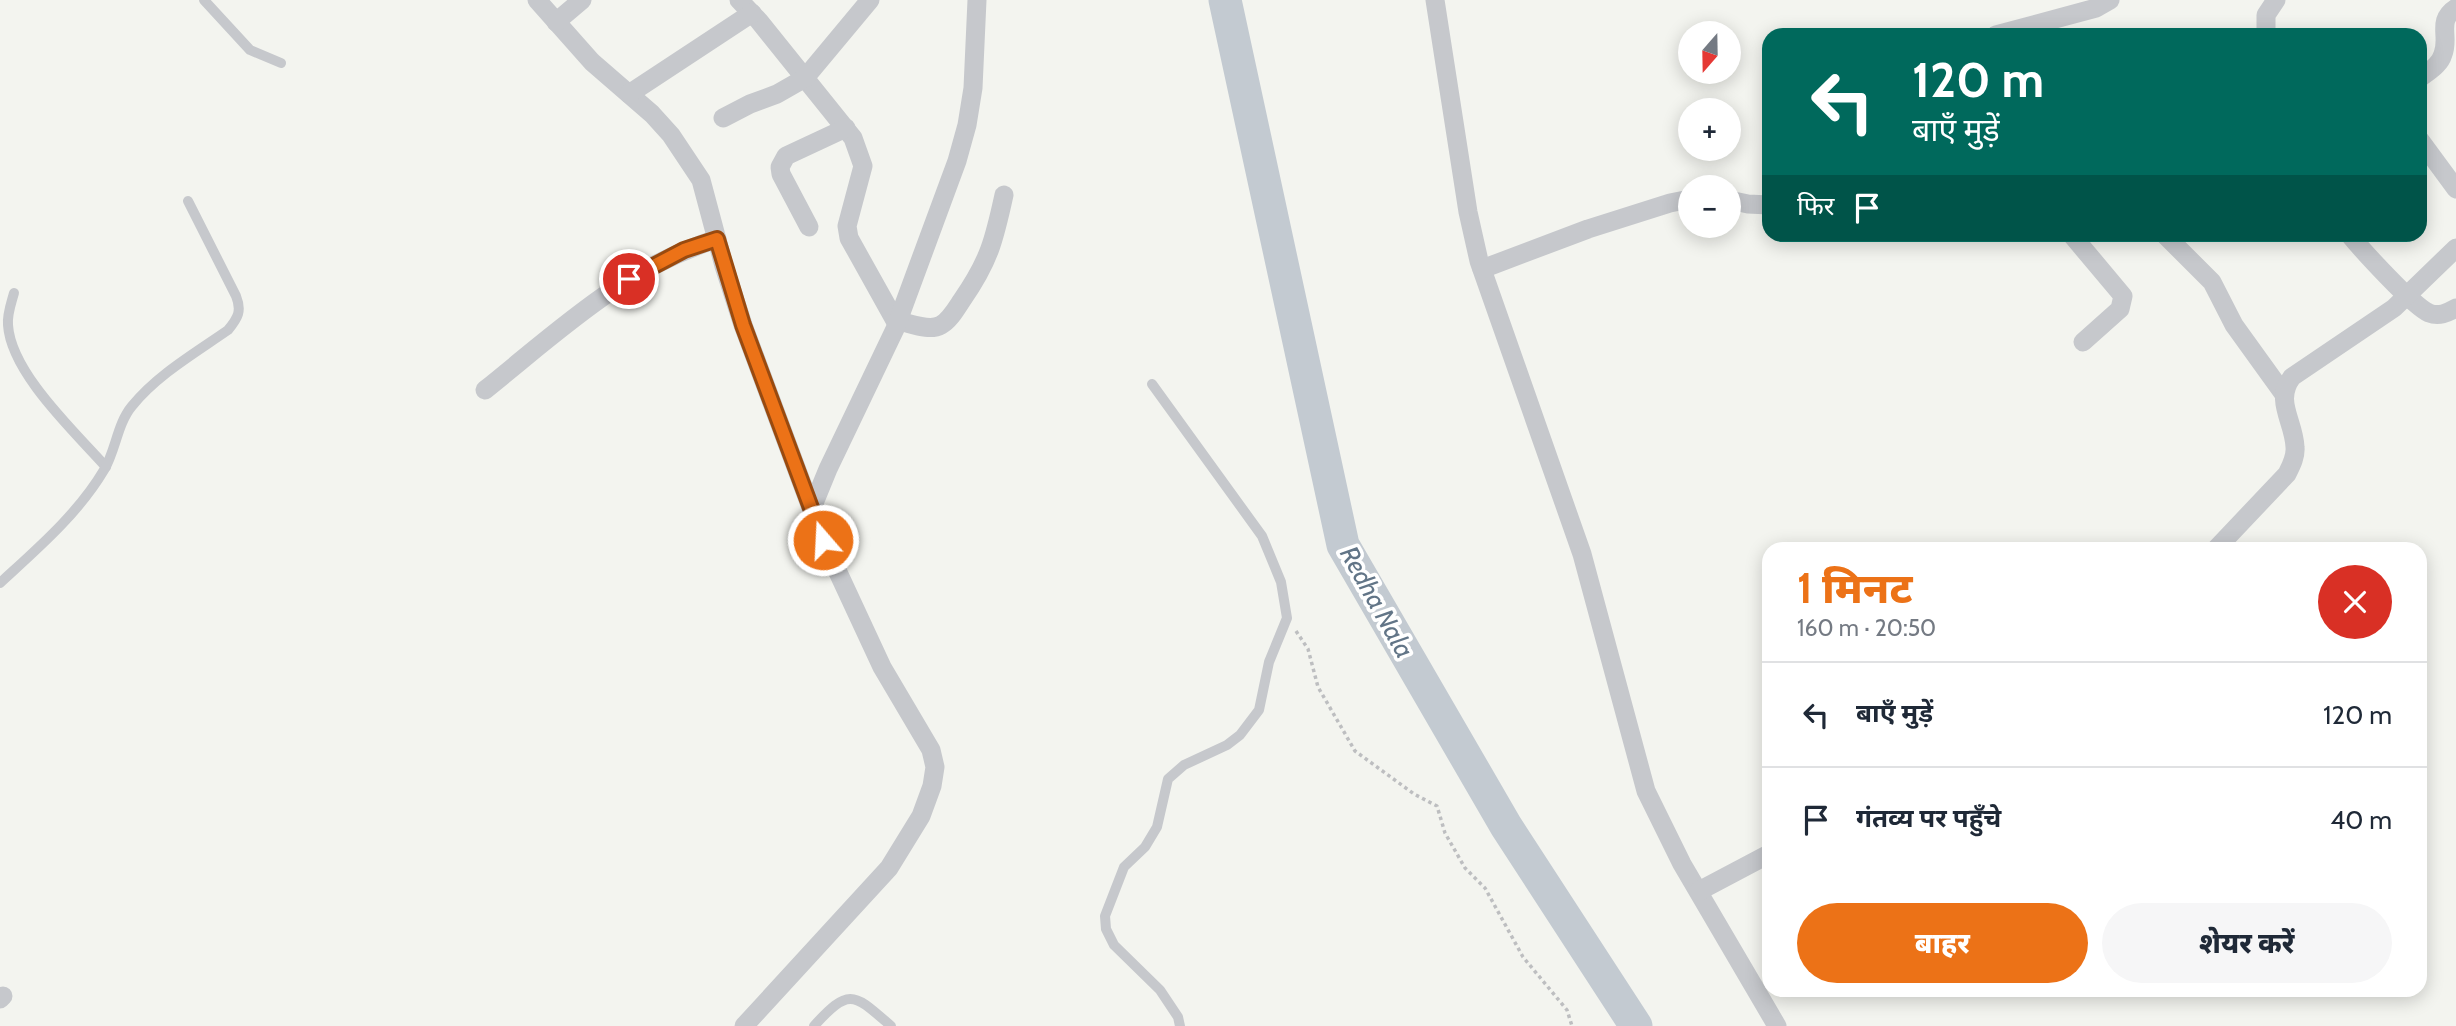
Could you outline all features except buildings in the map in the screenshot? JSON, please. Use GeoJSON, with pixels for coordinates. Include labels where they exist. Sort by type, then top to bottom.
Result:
{"type":"FeatureCollection","features":[{"type":"Feature","properties":{"kind":"street"},"geometry":{"type":"LineString","coordinates":[[537,0],[592,62],[671,135],[702,180],[743,325],[823,540],[882,667],[931,750],[934,766],[932,786],[921,816],[889,868],[744,1026]]}},
{"type":"Feature","properties":{"kind":"street"},"geometry":{"type":"LineString","coordinates":[[556,22],[582,0]]}},
{"type":"Feature","properties":{"kind":"street"},"geometry":{"type":"LineString","coordinates":[[723,118],[777,94],[805,78],[870,0]]}},
{"type":"Feature","properties":{"kind":"street"},"geometry":{"type":"LineString","coordinates":[[812,508],[898,322],[957,161],[973,88],[977,0]]}},
{"type":"Feature","properties":{"kind":"street"},"geometry":{"type":"LineString","coordinates":[[1434,0],[1468,212],[1482,270],[1582,554],[1646,791],[1682,864],[1777,1026]]}},
{"type":"Feature","properties":{"kind":"street"},"geometry":{"type":"LineString","coordinates":[[2022,28],[2095,8],[2110,0]]}},
{"type":"Feature","properties":{"kind":"street"},"geometry":{"type":"LineString","coordinates":[[2266,28],[2266,15],[2276,0]]}},
{"type":"Feature","properties":{"kind":"street"},"geometry":{"type":"LineString","coordinates":[[629,94],[746,7],[853,138],[863,166],[847,226],[849,238],[898,322],[932,328],[940,326],[949,318],[991,251],[1004,195]]}},
{"type":"Feature","properties":{"kind":"street"},"geometry":{"type":"LineString","coordinates":[[2427,72],[2441,59],[2445,45],[2443,25],[2449,13],[2456,8]]}},
{"type":"Feature","properties":{"kind":"street"},"geometry":{"type":"LineString","coordinates":[[809,227],[781,174],[780,167],[786,156],[846,128]]}},
{"type":"Feature","properties":{"kind":"street"},"geometry":{"type":"LineString","coordinates":[[2427,150],[2456,189]]}},
{"type":"Feature","properties":{"kind":"street"},"geometry":{"type":"LineString","coordinates":[[1482,270],[1588,229],[1678,201]]}},
{"type":"Feature","properties":{"kind":"street"},"geometry":{"type":"LineString","coordinates":[[1741,203],[1762,205]]}},
{"type":"Feature","properties":{"kind":"street"},"geometry":{"type":"LineString","coordinates":[[485,390],[604,295],[658,261],[717,239]]}},
{"type":"Feature","properties":{"kind":"street"},"geometry":{"type":"LineString","coordinates":[[2078,242],[2123,296],[2120,309],[2083,342]]}},
{"type":"Feature","properties":{"kind":"street"},"geometry":{"type":"LineString","coordinates":[[2172,242],[2212,282],[2240,334],[2283,393],[2294,436],[2295,450],[2287,474],[2223,542]]}},
{"type":"Feature","properties":{"kind":"street"},"geometry":{"type":"LineString","coordinates":[[2356,242],[2407,296],[2431,313],[2445,314],[2456,308]]}},
{"type":"Feature","properties":{"kind":"street"},"geometry":{"type":"LineString","coordinates":[[2283,393],[2292,377],[2372,324],[2407,296],[2456,248]]}},
{"type":"Feature","properties":{"kind":"street"},"geometry":{"type":"LineString","coordinates":[[1699,891],[1762,858]]}},
{"type":"Feature","properties":{"kind":"lane"},"geometry":{"type":"LineString","coordinates":[[204,0],[250,50],[281,63]]}},
{"type":"Feature","properties":{"kind":"lane"},"geometry":{"type":"LineString","coordinates":[[0,583],[78,506],[106,467],[129,409],[144,393],[228,330],[238,317],[240,307],[236,296],[188,201]]}},
{"type":"Feature","properties":{"kind":"lane"},"geometry":{"type":"LineString","coordinates":[[14,293],[8,312],[8,327],[19,359],[38,392],[106,467]]}},
{"type":"Feature","properties":{"kind":"lane"},"geometry":{"type":"LineString","coordinates":[[1152,384],[1262,536],[1281,582],[1287,618],[1269,662],[1259,710],[1234,740],[1184,765],[1168,779],[1157,827],[1145,847],[1124,867],[1105,916],[1105,929],[1114,945],[1160,990],[1178,1017],[1180,1026]]}},
{"type":"Feature","properties":{"kind":"lane"},"geometry":{"type":"LineString","coordinates":[[814,1026],[834,1005],[841,1000],[852,998],[862,1001],[891,1026]]}},
{"type":"Feature","properties":{"kind":"path"},"geometry":{"type":"LineString","coordinates":[[1287,618],[1308,649],[1318,687],[1355,751],[1414,794],[1437,806],[1445,833],[1465,868],[1485,888],[1523,957],[1567,1010],[1572,1026]]}},
{"type":"Feature","properties":{"kind":"waterway","name":"Redha Nala"},"geometry":{"type":"LineString","coordinates":[[1225,0],[1343,545],[1506,826],[1636,1026]]}},
{"type":"Feature","properties":{"kind":"route"},"geometry":{"type":"LineString","coordinates":[[629,279],[658,261],[717,239],[743,325],[823,540]]}}]}
